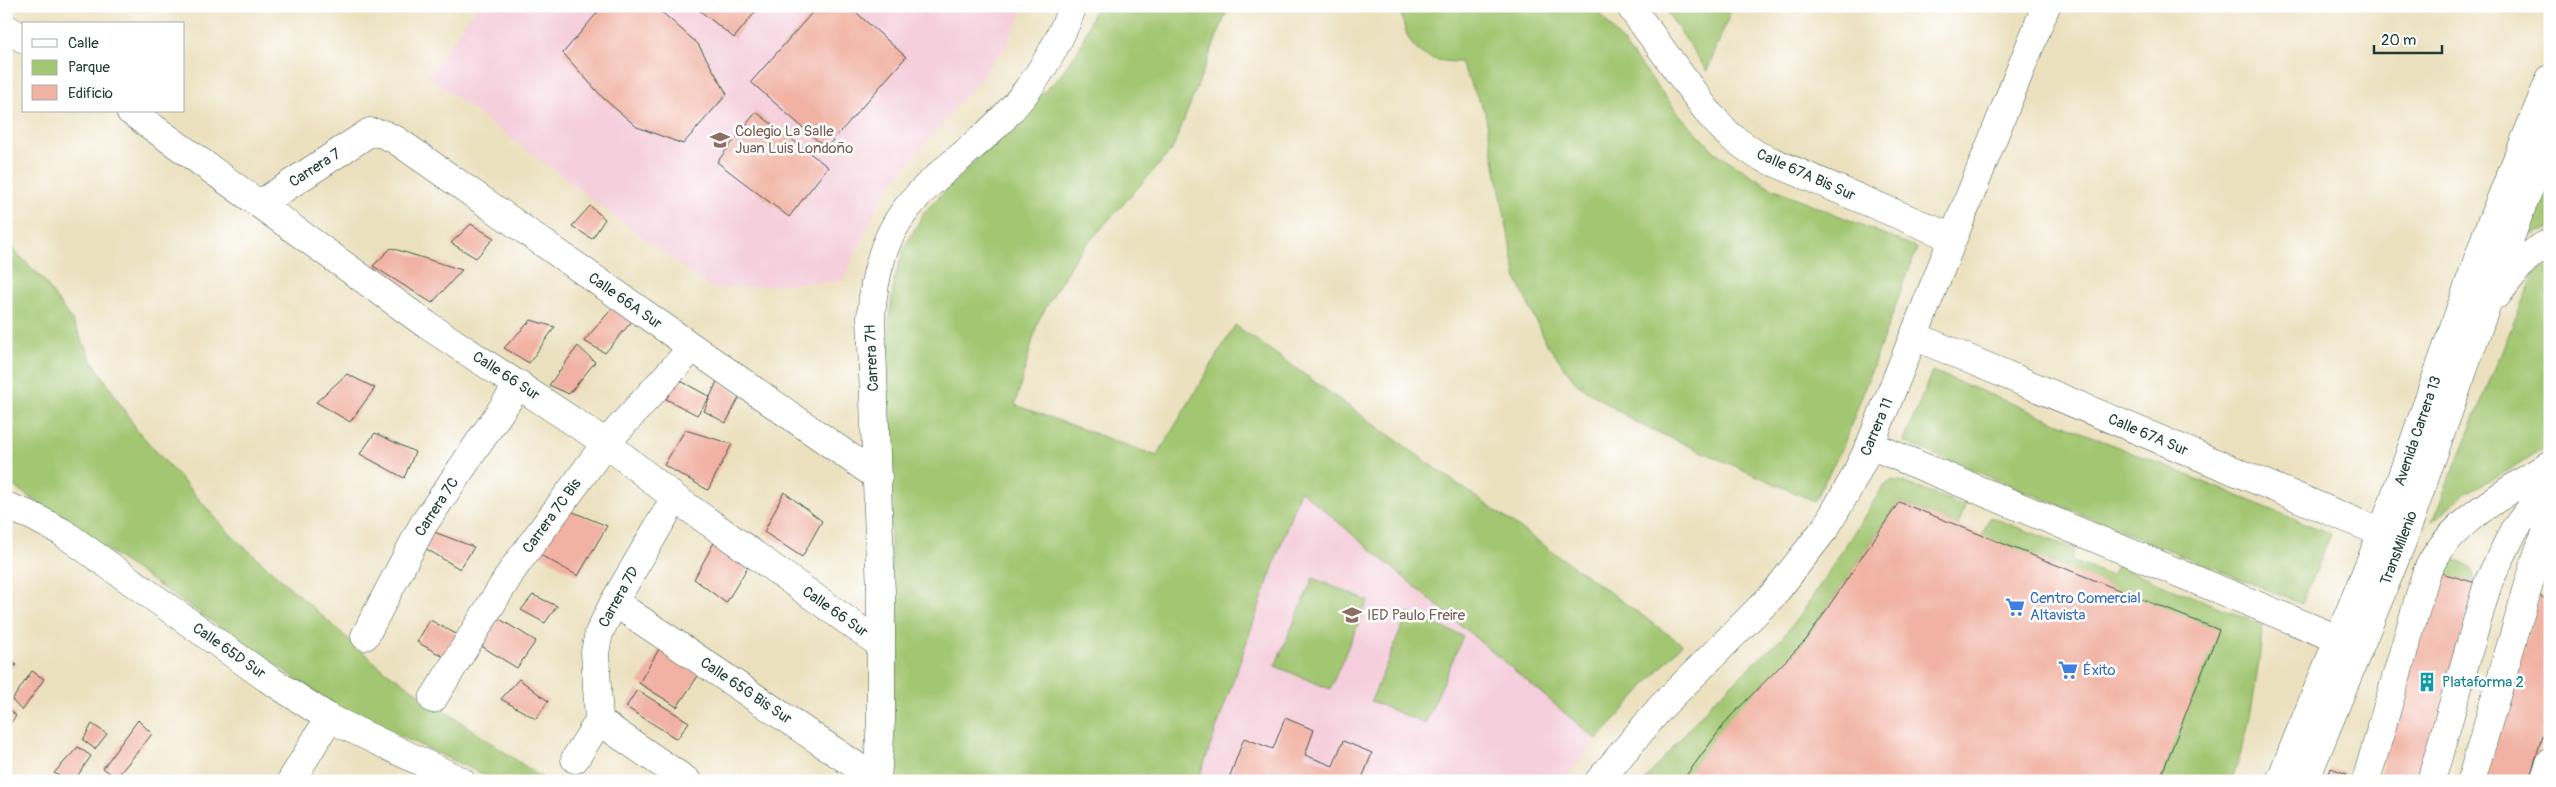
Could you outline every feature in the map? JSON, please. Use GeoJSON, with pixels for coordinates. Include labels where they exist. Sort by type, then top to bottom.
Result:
{"type":"FeatureCollection","features":[{"type":"Feature","properties":{"kind":"street","name":"Carrera 7H"},"geometry":{"type":"LineString","coordinates":[[877,780],[881,720],[878,477],[871,317],[873,285],[881,254],[912,201],[990,132],[1028,89],[1058,40],[1073,6]]}},
{"type":"Feature","properties":{"kind":"street","name":"Calle 67A Bis Sur"},"geometry":{"type":"LineString","coordinates":[[1630,6],[1710,115],[1730,136],[1750,150],[1953,238]]}},
{"type":"Feature","properties":{"kind":"street","name":"Carrera 11"},"geometry":{"type":"LineString","coordinates":[[1599,781],[1661,707],[1774,594],[1826,527],[1852,482],[1870,445],[2046,6]]}},
{"type":"Feature","properties":{"kind":"street"},"geometry":{"type":"LineString","coordinates":[[6,28],[22,38]]}},
{"type":"Feature","properties":{"kind":"street","name":"Avenida Carrera 13"},"geometry":{"type":"LineString","coordinates":[[2280,781],[2382,534],[2488,230],[2550,79]]}},
{"type":"Feature","properties":{"kind":"street","name":"Calle 66 Sur"},"geometry":{"type":"LineString","coordinates":[[131,112],[427,325],[606,443],[675,498],[880,644]]}},
{"type":"Feature","properties":{"kind":"street","name":"Calle 66A Sur"},"geometry":{"type":"LineString","coordinates":[[370,132],[383,134],[396,140],[878,477]]}},
{"type":"Feature","properties":{"kind":"street","name":"Carrera 7"},"geometry":{"type":"LineString","coordinates":[[260,204],[370,132]]}},
{"type":"Feature","properties":{"kind":"street","name":"TransMilenio"},"geometry":{"type":"LineString","coordinates":[[2305,781],[2402,542],[2518,216],[2550,138]]}},
{"type":"Feature","properties":{"kind":"street","name":"TransMilenio"},"geometry":{"type":"LineString","coordinates":[[2439,369],[2517,270],[2543,245],[2550,244]]}},
{"type":"Feature","properties":{"kind":"street","name":"Calle 67A Sur"},"geometry":{"type":"LineString","coordinates":[[1914,336],[2382,534]]}},
{"type":"Feature","properties":{"kind":"street","name":"Carrera 7C Bis"},"geometry":{"type":"LineString","coordinates":[[433,699],[513,569],[606,443],[692,348]]}},
{"type":"Feature","properties":{"kind":"street","name":"Carrera 7C"},"geometry":{"type":"LineString","coordinates":[[365,636],[424,525],[519,384]]}},
{"type":"Feature","properties":{"kind":"street"},"geometry":{"type":"LineString","coordinates":[[1870,445],[2338,639]]}},
{"type":"Feature","properties":{"kind":"street"},"geometry":{"type":"LineString","coordinates":[[2366,781],[2433,555],[2468,520],[2550,464]]}},
{"type":"Feature","properties":{"kind":"street"},"geometry":{"type":"LineString","coordinates":[[2431,781],[2488,583],[2514,530],[2550,483]]}},
{"type":"Feature","properties":{"kind":"street","name":"Carrera 7D"},"geometry":{"type":"LineString","coordinates":[[599,721],[595,652],[599,634],[614,602],[675,498]]}},
{"type":"Feature","properties":{"kind":"street","name":"Calle 65D Sur"},"geometry":{"type":"LineString","coordinates":[[6,506],[32,516],[62,532],[267,678],[329,718],[420,772],[461,781]]}},
{"type":"Feature","properties":{"kind":"street"},"geometry":{"type":"LineString","coordinates":[[2471,781],[2539,550],[2550,524]]}},
{"type":"Feature","properties":{"kind":"street","name":"Calle 65G Bis Sur"},"geometry":{"type":"LineString","coordinates":[[614,602],[877,780]]}},
{"type":"Feature","properties":{"kind":"street"},"geometry":{"type":"LineString","coordinates":[[291,781],[329,718]]}},
{"type":"Feature","properties":{"kind":"street"},"geometry":{"type":"LineString","coordinates":[[576,759],[599,721],[687,781]]}},
{"type":"Feature","properties":{"kind":"street"},"geometry":{"type":"LineString","coordinates":[[2544,781],[2550,763]]}},
{"type":"Feature","properties":{"kind":"shaded area","name":"Colegio La Salle Juan Luis Londoño"},"geometry":{"type":"Polygon","coordinates":[[[477,6],[1025,6],[1006,46],[883,194],[843,281],[712,289],[428,76],[477,6]]]}},
{"type":"Feature","properties":{"kind":"shaded area","name":"IED Paulo Freire"},"geometry":{"type":"Polygon","coordinates":[[[1300,490],[1597,740],[1563,781],[1198,781],[1300,490]]]}},
{"type":"Feature","properties":{"kind":"green space"},"geometry":{"type":"Polygon","coordinates":[[[1096,6],[1229,6],[1172,150],[1076,256],[1038,321],[1015,405],[1157,456],[1235,325],[1682,644],[1597,740],[1300,490],[1198,781],[889,781],[893,685],[888,365],[889,319],[895,278],[905,246],[925,211],[1060,76],[1080,47],[1096,6]]]}},
{"type":"Feature","properties":{"kind":"green space"},"geometry":{"type":"Polygon","coordinates":[[[1400,6],[1594,6],[1679,114],[1715,152],[1770,187],[1917,248],[1842,449],[1814,501],[1635,422],[1577,384],[1546,343],[1517,280],[1485,112],[1460,62],[1433,59],[1416,49],[1406,32],[1400,6]]]}},
{"type":"Feature","properties":{"kind":"green space"},"geometry":{"type":"Polygon","coordinates":[[[1663,6],[1733,6],[1707,71],[1663,6]]]}},
{"type":"Feature","properties":{"kind":"green space"},"geometry":{"type":"Polygon","coordinates":[[[2550,176],[2550,229],[2537,231],[2522,240],[2550,176]]]}},
{"type":"Feature","properties":{"kind":"green space"},"geometry":{"type":"Polygon","coordinates":[[[6,243],[42,278],[74,324],[92,360],[137,430],[232,536],[380,667],[547,781],[498,781],[339,708],[6,481],[6,243]]]}},
{"type":"Feature","properties":{"kind":"green space"},"geometry":{"type":"Polygon","coordinates":[[[2550,261],[2550,443],[2515,467],[2467,492],[2432,521],[2535,273],[2550,261]]]}},
{"type":"Feature","properties":{"kind":"green space"},"geometry":{"type":"Polygon","coordinates":[[[1932,371],[2331,534],[2302,604],[1904,442],[1932,371]]]}},
{"type":"Feature","properties":{"kind":"green space"},"geometry":{"type":"Polygon","coordinates":[[[1892,480],[1900,481],[1965,506],[1958,526],[1899,502],[1806,640],[1683,781],[1644,781],[1713,701],[1781,639],[1804,610],[1883,487],[1892,480]]]}},
{"type":"Feature","properties":{"kind":"green space"},"geometry":{"type":"Polygon","coordinates":[[[1990,517],[2075,549],[2071,561],[2112,576],[2117,566],[2263,625],[2256,685],[2248,724],[2244,743],[2231,781],[2159,781],[1982,535],[1990,517]]]}},
{"type":"Feature","properties":{"kind":"green space"},"geometry":{"type":"Polygon","coordinates":[[[2453,560],[2466,564],[2472,570],[2474,583],[2439,573],[2448,562],[2453,560]]]}},
{"type":"Feature","properties":{"kind":"green space"},"geometry":{"type":"Polygon","coordinates":[[[1313,578],[1368,601],[1330,689],[1275,666],[1313,578]]]}},
{"type":"Feature","properties":{"kind":"green space"},"geometry":{"type":"Polygon","coordinates":[[[1408,613],[1463,636],[1425,724],[1371,701],[1408,613]]]}},
{"type":"Feature","properties":{"kind":"building"},"geometry":{"type":"Polygon","coordinates":[[[603,6],[645,6],[664,14],[698,44],[727,94],[683,144],[637,127],[604,99],[563,53],[603,6]]]}},
{"type":"Feature","properties":{"kind":"building"},"geometry":{"type":"Polygon","coordinates":[[[694,6],[760,6],[734,38],[694,6]]]}},
{"type":"Feature","properties":{"kind":"building"},"geometry":{"type":"Polygon","coordinates":[[[818,6],[849,6],[906,57],[826,148],[751,82],[818,6]]]}},
{"type":"Feature","properties":{"kind":"building"},"geometry":{"type":"Polygon","coordinates":[[[756,112],[828,167],[789,217],[717,162],[756,112]]]}},
{"type":"Feature","properties":{"kind":"building"},"geometry":{"type":"Polygon","coordinates":[[[590,206],[605,219],[592,239],[572,226],[590,206]]]}},
{"type":"Feature","properties":{"kind":"building"},"geometry":{"type":"Polygon","coordinates":[[[471,224],[494,238],[476,258],[451,243],[471,224]]]}},
{"type":"Feature","properties":{"kind":"building"},"geometry":{"type":"Polygon","coordinates":[[[391,248],[462,270],[432,303],[373,266],[391,248]]]}},
{"type":"Feature","properties":{"kind":"building"},"geometry":{"type":"Polygon","coordinates":[[[616,304],[634,319],[605,353],[584,341],[616,304]]]}},
{"type":"Feature","properties":{"kind":"building"},"geometry":{"type":"Polygon","coordinates":[[[531,320],[555,327],[529,363],[504,348],[531,320]]]}},
{"type":"Feature","properties":{"kind":"building"},"geometry":{"type":"Polygon","coordinates":[[[578,346],[595,362],[569,394],[549,385],[578,346]]]}},
{"type":"Feature","properties":{"kind":"building"},"geometry":{"type":"Polygon","coordinates":[[[347,374],[375,388],[350,422],[316,402],[347,374]]]}},
{"type":"Feature","properties":{"kind":"building"},"geometry":{"type":"Polygon","coordinates":[[[679,380],[710,397],[697,415],[666,399],[679,380]]]}},
{"type":"Feature","properties":{"kind":"building"},"geometry":{"type":"Polygon","coordinates":[[[717,381],[740,396],[726,423],[704,411],[717,381]]]}},
{"type":"Feature","properties":{"kind":"building"},"geometry":{"type":"Polygon","coordinates":[[[685,430],[732,444],[708,490],[664,465],[685,430]]]}},
{"type":"Feature","properties":{"kind":"building"},"geometry":{"type":"Polygon","coordinates":[[[375,433],[415,452],[404,478],[360,454],[375,433]]]}},
{"type":"Feature","properties":{"kind":"building"},"geometry":{"type":"Polygon","coordinates":[[[784,492],[822,521],[802,557],[764,532],[784,492]]]}},
{"type":"Feature","properties":{"kind":"building","name":"Centro Comercial Altavista"},"geometry":{"type":"Polygon","coordinates":[[[1899,502],[2219,630],[2159,781],[1682,781],[1729,718],[1806,640],[1899,502]]]}},
{"type":"Feature","properties":{"kind":"building"},"geometry":{"type":"Polygon","coordinates":[[[566,509],[607,526],[578,576],[535,552],[566,509]]]}},
{"type":"Feature","properties":{"kind":"building"},"geometry":{"type":"Polygon","coordinates":[[[434,532],[474,547],[460,569],[423,547],[434,532]]]}},
{"type":"Feature","properties":{"kind":"building"},"geometry":{"type":"Polygon","coordinates":[[[717,537],[749,565],[726,603],[694,579],[717,537]]]}},
{"type":"Feature","properties":{"kind":"building","name":"Plataforma 2"},"geometry":{"type":"Polygon","coordinates":[[[2438,572],[2476,583],[2419,781],[2378,781],[2438,572]]]}},
{"type":"Feature","properties":{"kind":"building"},"geometry":{"type":"Polygon","coordinates":[[[533,595],[557,606],[545,623],[521,610],[533,595]]]}},
{"type":"Feature","properties":{"kind":"building"},"geometry":{"type":"Polygon","coordinates":[[[2539,596],[2550,600],[2550,709],[2529,781],[2484,781],[2539,596]]]}},
{"type":"Feature","properties":{"kind":"building"},"geometry":{"type":"Polygon","coordinates":[[[493,615],[536,641],[517,668],[473,641],[493,615]]]}},
{"type":"Feature","properties":{"kind":"building"},"geometry":{"type":"Polygon","coordinates":[[[430,620],[458,635],[444,657],[417,642],[430,620]]]}},
{"type":"Feature","properties":{"kind":"building"},"geometry":{"type":"Polygon","coordinates":[[[662,644],[700,673],[677,707],[639,683],[662,644]]]}},
{"type":"Feature","properties":{"kind":"building"},"geometry":{"type":"Polygon","coordinates":[[[6,658],[17,665],[6,669],[6,658]]]}},
{"type":"Feature","properties":{"kind":"building"},"geometry":{"type":"Polygon","coordinates":[[[32,671],[44,679],[22,711],[12,700],[32,671]]]}},
{"type":"Feature","properties":{"kind":"building"},"geometry":{"type":"Polygon","coordinates":[[[519,679],[548,701],[536,719],[501,699],[519,679]]]}},
{"type":"Feature","properties":{"kind":"building"},"geometry":{"type":"Polygon","coordinates":[[[637,690],[689,722],[677,739],[626,707],[637,690]]]}},
{"type":"Feature","properties":{"kind":"building"},"geometry":{"type":"Polygon","coordinates":[[[6,705],[16,716],[6,728],[6,705]]]}},
{"type":"Feature","properties":{"kind":"building"},"geometry":{"type":"Polygon","coordinates":[[[1285,718],[1314,730],[1305,755],[1333,766],[1343,741],[1372,753],[1361,781],[1228,781],[1244,738],[1273,749],[1285,718]]]}},
{"type":"Feature","properties":{"kind":"building"},"geometry":{"type":"Polygon","coordinates":[[[138,720],[152,734],[116,778],[103,768],[138,720]]]}},
{"type":"Feature","properties":{"kind":"building"},"geometry":{"type":"Polygon","coordinates":[[[92,724],[107,734],[95,749],[83,740],[92,724]]]}},
{"type":"Feature","properties":{"kind":"building"},"geometry":{"type":"Polygon","coordinates":[[[78,747],[91,756],[74,781],[67,781],[54,773],[78,747]]]}},
{"type":"Feature","properties":{"kind":"building"},"geometry":{"type":"Polygon","coordinates":[[[2331,768],[2347,774],[2344,781],[2326,781],[2331,768]]]}},
{"type":"Feature","properties":{"kind":"place","name":"Colegio La Salle Juan Luis Londoño"},"geometry":{"type":"Point","coordinates":[720,140]}},
{"type":"Feature","properties":{"kind":"place","name":"Centro Comercial Altavista"},"geometry":{"type":"Point","coordinates":[2015,607]}},
{"type":"Feature","properties":{"kind":"place","name":"IED Paulo Freire"},"geometry":{"type":"Point","coordinates":[1352,615]}},
{"type":"Feature","properties":{"kind":"place","name":"Éxito"},"geometry":{"type":"Point","coordinates":[2068,670]}},
{"type":"Feature","properties":{"kind":"place","name":"Plataforma 2"},"geometry":{"type":"Point","coordinates":[2427,682]}}]}
